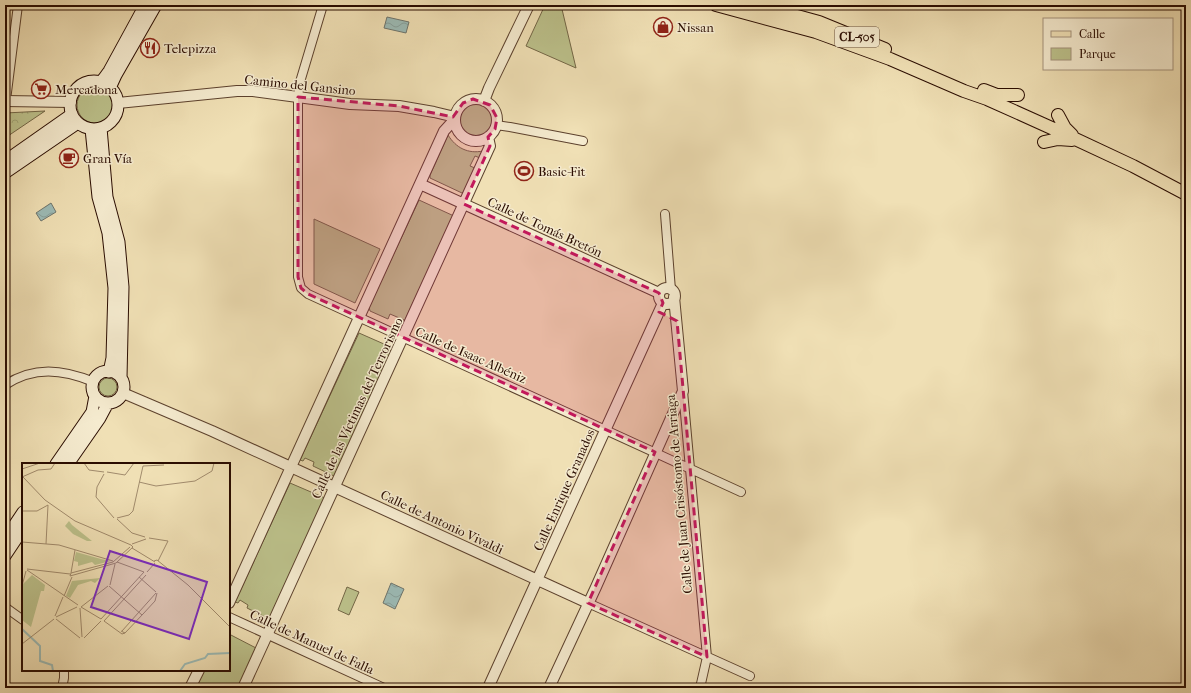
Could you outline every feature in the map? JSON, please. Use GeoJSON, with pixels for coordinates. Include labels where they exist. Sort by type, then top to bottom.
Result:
{"type":"FeatureCollection","features":[{"type":"Feature","properties":{"kind":"main road"},"geometry":{"type":"LineString","coordinates":[[106,85],[109,71],[145,5]]}},
{"type":"Feature","properties":{"kind":"main road"},"geometry":{"type":"LineString","coordinates":[[106,85],[116,75],[156,5]]}},
{"type":"Feature","properties":{"kind":"main road","name":"CL-505"},"geometry":{"type":"LineString","coordinates":[[716,5],[829,37],[890,59],[964,91],[987,99]]}},
{"type":"Feature","properties":{"kind":"main road","name":"CL-505"},"geometry":{"type":"LineString","coordinates":[[757,5],[826,25],[860,38],[953,80],[987,99],[1078,140],[1186,194]]}},
{"type":"Feature","properties":{"kind":"main road"},"geometry":{"type":"LineString","coordinates":[[953,80],[997,95],[1018,95]]}},
{"type":"Feature","properties":{"kind":"main road"},"geometry":{"type":"LineString","coordinates":[[94,82],[106,85],[116,94],[118,103],[117,114],[106,126],[96,128],[84,127],[75,118],[71,102],[73,95],[81,85],[94,82]]}},
{"type":"Feature","properties":{"kind":"main road"},"geometry":{"type":"LineString","coordinates":[[1058,115],[1065,128],[1078,140]]}},
{"type":"Feature","properties":{"kind":"main road"},"geometry":{"type":"LineString","coordinates":[[5,161],[60,123],[75,118]]}},
{"type":"Feature","properties":{"kind":"main road"},"geometry":{"type":"LineString","coordinates":[[5,173],[75,118]]}},
{"type":"Feature","properties":{"kind":"main road"},"geometry":{"type":"LineString","coordinates":[[96,128],[98,197],[108,233],[114,288],[112,358],[109,372]]}},
{"type":"Feature","properties":{"kind":"main road"},"geometry":{"type":"LineString","coordinates":[[96,128],[107,197],[119,242],[123,287],[121,378],[123,383],[123,393],[117,400],[108,403],[99,400],[95,396],[92,387],[100,374],[109,372],[118,375],[121,378]]}},
{"type":"Feature","properties":{"kind":"main road"},"geometry":{"type":"LineString","coordinates":[[1044,142],[1078,140]]}},
{"type":"Feature","properties":{"kind":"main road"},"geometry":{"type":"LineString","coordinates":[[57,463],[92,412],[95,396]]}},
{"type":"Feature","properties":{"kind":"main road"},"geometry":{"type":"LineString","coordinates":[[69,463],[100,418],[108,403]]}},
{"type":"Feature","properties":{"kind":"main road"},"geometry":{"type":"LineString","coordinates":[[5,539],[22,514]]}},
{"type":"Feature","properties":{"kind":"main road"},"geometry":{"type":"LineString","coordinates":[[5,556],[22,530]]}},
{"type":"Feature","properties":{"kind":"street"},"geometry":{"type":"LineString","coordinates":[[18,5],[5,101],[71,102]]}},
{"type":"Feature","properties":{"kind":"street","name":"Calle de Isaac Albéniz"},"geometry":{"type":"LineString","coordinates":[[323,5],[300,82],[298,97],[298,278],[301,288],[308,294],[359,318],[741,492]]}},
{"type":"Feature","properties":{"kind":"street"},"geometry":{"type":"LineString","coordinates":[[484,101],[529,5]]}},
{"type":"Feature","properties":{"kind":"street","name":"Camino del Gansino"},"geometry":{"type":"LineString","coordinates":[[118,103],[237,91],[253,91],[350,104],[399,106],[434,112],[454,118]]}},
{"type":"Feature","properties":{"kind":"street"},"geometry":{"type":"LineString","coordinates":[[230,601],[444,131],[454,118],[459,107],[463,103],[474,99],[484,101],[490,105],[495,111],[497,118],[496,125],[492,133],[488,137],[477,141],[466,139],[457,131],[454,118]]}},
{"type":"Feature","properties":{"kind":"street"},"geometry":{"type":"LineString","coordinates":[[496,125],[510,126],[583,141]]}},
{"type":"Feature","properties":{"kind":"street","name":"Calle de las Víctimas del Terrorismo"},"geometry":{"type":"LineString","coordinates":[[243,688],[490,146],[488,137]]}},
{"type":"Feature","properties":{"kind":"street","name":"Calle de Tomás Bretón"},"geometry":{"type":"LineString","coordinates":[[420,184],[659,293]]}},
{"type":"Feature","properties":{"kind":"street","name":"Calle de Juan Crisóstomo de Arriaga"},"geometry":{"type":"LineString","coordinates":[[665,214],[672,293],[677,321],[707,657],[700,688]]}},
{"type":"Feature","properties":{"kind":"street"},"geometry":{"type":"LineString","coordinates":[[664,289],[672,293],[670,303],[663,303],[660,300],[659,293],[664,289]]}},
{"type":"Feature","properties":{"kind":"street","name":"Calle Enrique Granados"},"geometry":{"type":"LineString","coordinates":[[488,688],[663,303]]}},
{"type":"Feature","properties":{"kind":"street"},"geometry":{"type":"LineString","coordinates":[[656,319],[667,315],[677,321]]}},
{"type":"Feature","properties":{"kind":"street"},"geometry":{"type":"LineString","coordinates":[[5,385],[16,378],[37,372],[59,371],[94,382]]}},
{"type":"Feature","properties":{"kind":"street"},"geometry":{"type":"LineString","coordinates":[[549,688],[683,390]]}},
{"type":"Feature","properties":{"kind":"street","name":"Calle de Antonio Vivaldi"},"geometry":{"type":"LineString","coordinates":[[123,393],[212,431],[750,676]]}},
{"type":"Feature","properties":{"kind":"street"},"geometry":{"type":"LineString","coordinates":[[5,607],[22,619]]}},
{"type":"Feature","properties":{"kind":"street","name":"Calle de Manuel de Falla"},"geometry":{"type":"LineString","coordinates":[[230,617],[384,688]]}},
{"type":"Feature","properties":{"kind":"street"},"geometry":{"type":"LineString","coordinates":[[62,688],[64,671]]}},
{"type":"Feature","properties":{"kind":"street"},"geometry":{"type":"LineString","coordinates":[[190,688],[198,671]]}},
{"type":"Feature","properties":{"kind":"highlighted area"},"geometry":{"type":"Polygon","coordinates":[[[298,97],[399,106],[453,117],[463,103],[473,99],[490,105],[497,118],[495,129],[488,137],[490,146],[464,204],[659,293],[663,303],[659,312],[677,321],[707,657],[588,603],[655,452],[308,294],[301,288],[298,277],[298,97]]]}},
{"type":"Feature","properties":{"kind":"green space"},"geometry":{"type":"Polygon","coordinates":[[[545,5],[561,5],[576,68],[526,46],[545,5]]]}},
{"type":"Feature","properties":{"kind":"green space"},"geometry":{"type":"Polygon","coordinates":[[[95,87],[105,90],[110,95],[113,105],[110,115],[105,120],[95,123],[85,120],[80,115],[77,105],[80,95],[85,90],[95,87]]]}},
{"type":"Feature","properties":{"kind":"green space"},"geometry":{"type":"Polygon","coordinates":[[[473,103],[479,103],[483,104],[490,110],[493,120],[492,127],[486,134],[479,137],[473,137],[469,136],[462,130],[459,123],[459,117],[460,113],[466,106],[473,103]]]}},
{"type":"Feature","properties":{"kind":"green space"},"geometry":{"type":"Polygon","coordinates":[[[45,111],[5,138],[5,113],[45,111]]]}},
{"type":"Feature","properties":{"kind":"green space"},"geometry":{"type":"Polygon","coordinates":[[[448,135],[459,147],[467,151],[483,151],[480,158],[475,156],[470,166],[475,168],[465,191],[462,193],[430,178],[448,135]]]}},
{"type":"Feature","properties":{"kind":"green space"},"geometry":{"type":"Polygon","coordinates":[[[419,200],[454,216],[402,326],[404,320],[390,314],[388,319],[370,311],[369,307],[419,200]]]}},
{"type":"Feature","properties":{"kind":"green space"},"geometry":{"type":"Polygon","coordinates":[[[314,219],[380,249],[355,303],[314,284],[314,219]]]}},
{"type":"Feature","properties":{"kind":"green space"},"geometry":{"type":"Polygon","coordinates":[[[359,333],[393,348],[334,476],[313,466],[314,462],[305,458],[303,461],[300,460],[359,333]]]}},
{"type":"Feature","properties":{"kind":"green space"},"geometry":{"type":"Polygon","coordinates":[[[104,378],[112,378],[117,383],[115,394],[112,396],[104,396],[99,391],[99,383],[104,378]]]}},
{"type":"Feature","properties":{"kind":"green space"},"geometry":{"type":"Polygon","coordinates":[[[290,483],[325,498],[269,619],[247,608],[248,605],[240,600],[238,603],[235,602],[290,483]]]}},
{"type":"Feature","properties":{"kind":"green space"},"geometry":{"type":"Polygon","coordinates":[[[347,587],[359,592],[349,615],[338,610],[347,587]]]}},
{"type":"Feature","properties":{"kind":"green space"},"geometry":{"type":"Polygon","coordinates":[[[230,635],[256,648],[238,688],[196,688],[204,671],[230,671],[230,635]]]}},
{"type":"Feature","properties":{"kind":"water"},"geometry":{"type":"Polygon","coordinates":[[[387,17],[409,22],[406,33],[384,28],[387,17]]]}},
{"type":"Feature","properties":{"kind":"water"},"geometry":{"type":"Polygon","coordinates":[[[51,203],[56,212],[41,221],[36,213],[51,203]]]}},
{"type":"Feature","properties":{"kind":"water"},"geometry":{"type":"Polygon","coordinates":[[[391,583],[404,589],[395,609],[383,603],[391,583]]]}},
{"type":"Feature","properties":{"kind":"place","name":"Nissan"},"geometry":{"type":"Point","coordinates":[663,27]}},
{"type":"Feature","properties":{"kind":"place","name":"Telepizza"},"geometry":{"type":"Point","coordinates":[150,48]}},
{"type":"Feature","properties":{"kind":"place","name":"Mercadona"},"geometry":{"type":"Point","coordinates":[41,89]}},
{"type":"Feature","properties":{"kind":"place","name":"Gran Vía"},"geometry":{"type":"Point","coordinates":[69,158]}},
{"type":"Feature","properties":{"kind":"place","name":"Basic-Fit"},"geometry":{"type":"Point","coordinates":[524,171]}}]}
